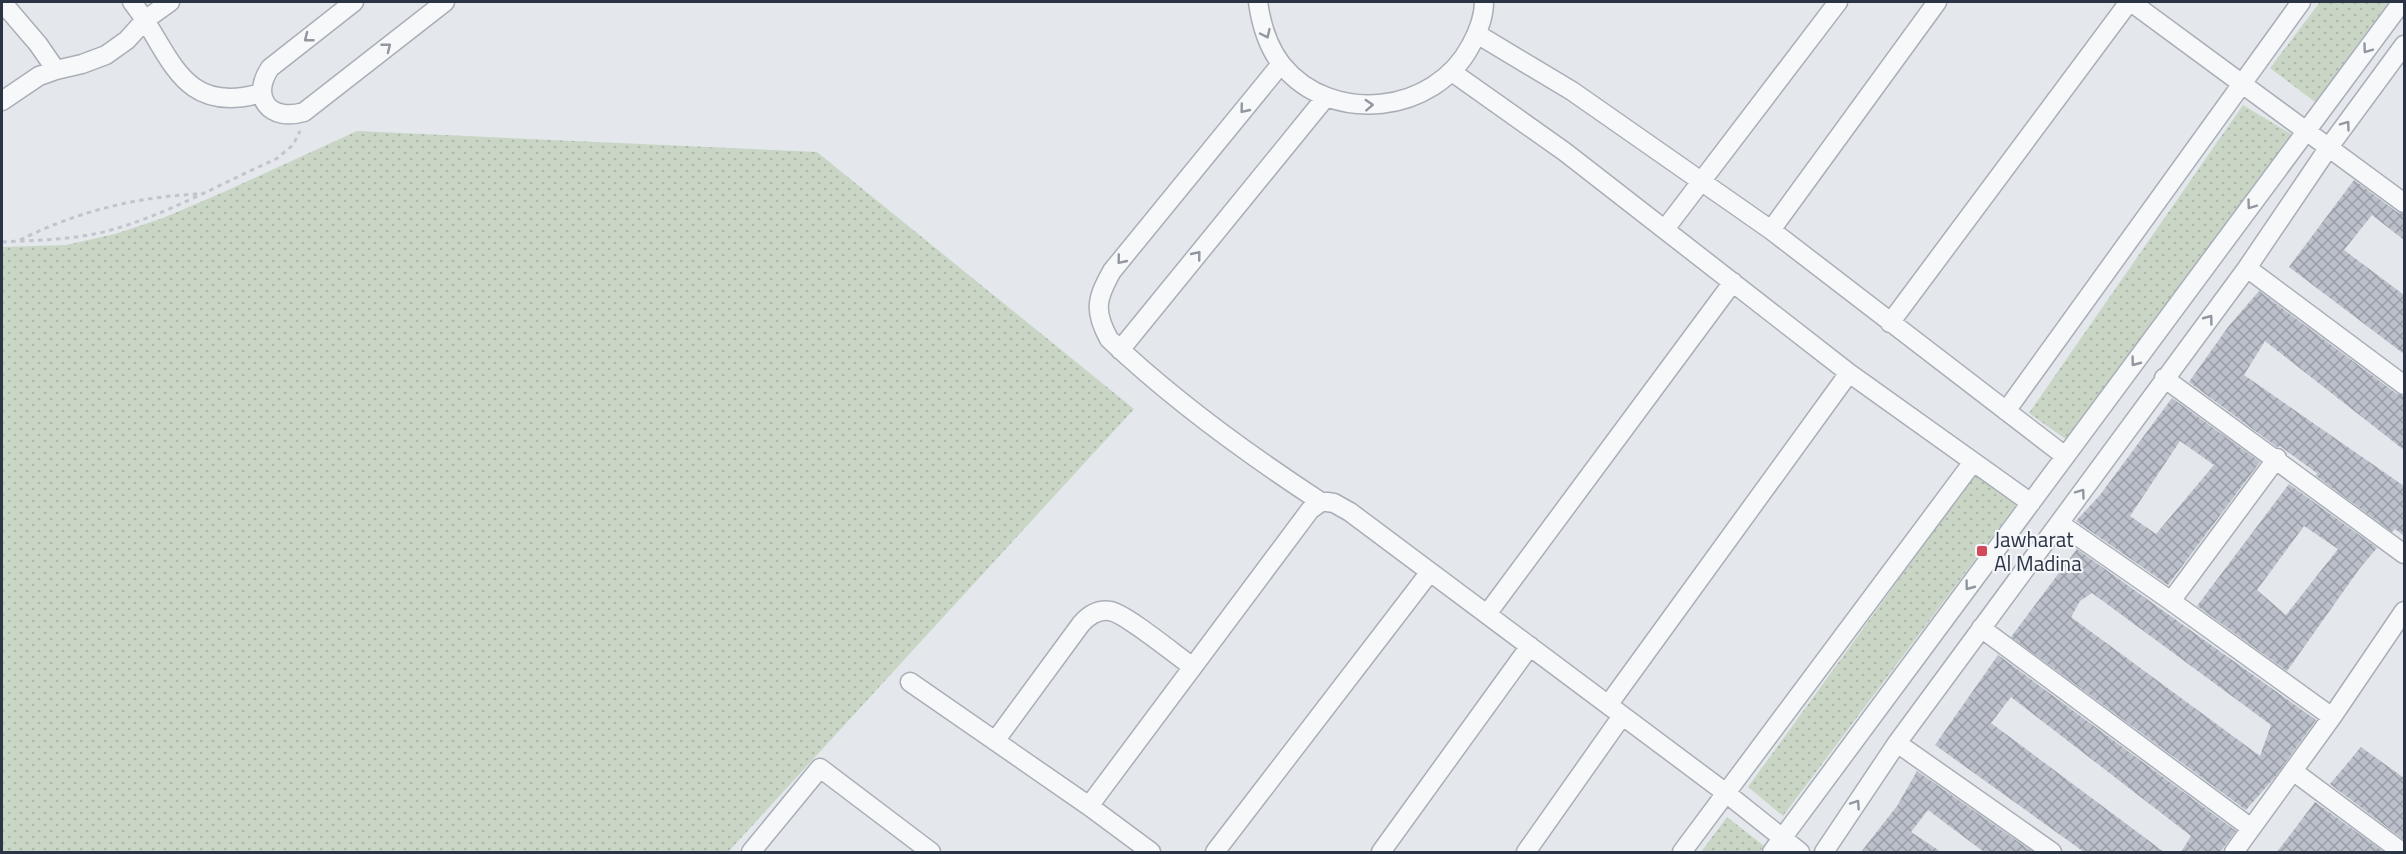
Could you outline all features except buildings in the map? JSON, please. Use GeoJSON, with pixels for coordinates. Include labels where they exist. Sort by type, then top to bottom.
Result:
{"type":"FeatureCollection","features":[{"type":"Feature","properties":{"kind":"street"},"geometry":{"type":"LineString","coordinates":[[2,2],[38,44],[56,70]]}},
{"type":"Feature","properties":{"kind":"street"},"geometry":{"type":"LineString","coordinates":[[132,2],[169,60],[184,80],[195,88],[220,98],[248,97],[261,93]]}},
{"type":"Feature","properties":{"kind":"street"},"geometry":{"type":"LineString","coordinates":[[2,101],[32,80],[106,55],[127,40],[145,20],[170,2]]}},
{"type":"Feature","properties":{"kind":"street"},"geometry":{"type":"LineString","coordinates":[[354,2],[270,68],[262,79],[261,93],[267,105],[277,114],[290,116],[304,112],[445,2]]}},
{"type":"Feature","properties":{"kind":"street"},"geometry":{"type":"LineString","coordinates":[[1258,2],[1262,29],[1281,64],[1302,83],[1326,97],[1359,105],[1393,104],[1424,92],[1452,72],[1466,54],[1477,34],[1484,2]]}},
{"type":"Feature","properties":{"kind":"street"},"geometry":{"type":"LineString","coordinates":[[1665,229],[1838,2]]}},
{"type":"Feature","properties":{"kind":"street"},"geometry":{"type":"LineString","coordinates":[[1771,230],[1937,2]]}},
{"type":"Feature","properties":{"kind":"street"},"geometry":{"type":"LineString","coordinates":[[1890,323],[2130,2],[2404,203]]}},
{"type":"Feature","properties":{"kind":"street"},"geometry":{"type":"LineString","coordinates":[[2006,411],[2241,82],[2301,2]]}},
{"type":"Feature","properties":{"kind":"street"},"geometry":{"type":"LineString","coordinates":[[1777,846],[2402,2]]}},
{"type":"Feature","properties":{"kind":"street"},"geometry":{"type":"LineString","coordinates":[[1477,34],[1572,91],[1771,230],[2065,456]]}},
{"type":"Feature","properties":{"kind":"street"},"geometry":{"type":"LineString","coordinates":[[1824,852],[1897,743],[2247,268],[2404,45]]}},
{"type":"Feature","properties":{"kind":"street"},"geometry":{"type":"LineString","coordinates":[[1281,64],[1112,271],[1099,295],[1098,310],[1102,326],[1109,339],[1183,405],[1250,456],[1321,502],[1334,503],[1350,512],[1725,793],[1777,846],[1800,852]]}},
{"type":"Feature","properties":{"kind":"street"},"geometry":{"type":"LineString","coordinates":[[1452,72],[1565,152],[1849,373],[2031,503]]}},
{"type":"Feature","properties":{"kind":"street"},"geometry":{"type":"LineString","coordinates":[[1120,350],[1326,97]]}},
{"type":"Feature","properties":{"kind":"street"},"geometry":{"type":"LineString","coordinates":[[2247,268],[2404,385]]}},
{"type":"Feature","properties":{"kind":"street"},"geometry":{"type":"LineString","coordinates":[[1487,614],[1733,282]]}},
{"type":"Feature","properties":{"kind":"street"},"geometry":{"type":"LineString","coordinates":[[1526,852],[1615,711],[1849,373]]}},
{"type":"Feature","properties":{"kind":"street"},"geometry":{"type":"LineString","coordinates":[[2164,378],[2277,458],[2404,554]]}},
{"type":"Feature","properties":{"kind":"street"},"geometry":{"type":"LineString","coordinates":[[2171,601],[2277,458]]}},
{"type":"Feature","properties":{"kind":"street"},"geometry":{"type":"LineString","coordinates":[[1682,852],[1973,462]]}},
{"type":"Feature","properties":{"kind":"street"},"geometry":{"type":"LineString","coordinates":[[1089,806],[1310,510],[1321,502]]}},
{"type":"Feature","properties":{"kind":"street"},"geometry":{"type":"LineString","coordinates":[[2059,524],[2332,717]]}},
{"type":"Feature","properties":{"kind":"street"},"geometry":{"type":"LineString","coordinates":[[1215,852],[1431,572]]}},
{"type":"Feature","properties":{"kind":"street"},"geometry":{"type":"LineString","coordinates":[[995,741],[1081,624],[1086,618],[1101,610],[1118,613],[1192,668]]}},
{"type":"Feature","properties":{"kind":"street"},"geometry":{"type":"LineString","coordinates":[[2234,852],[2332,717],[2404,611]]}},
{"type":"Feature","properties":{"kind":"street"},"geometry":{"type":"LineString","coordinates":[[1981,628],[2251,828]]}},
{"type":"Feature","properties":{"kind":"street"},"geometry":{"type":"LineString","coordinates":[[1381,852],[1530,646]]}},
{"type":"Feature","properties":{"kind":"street"},"geometry":{"type":"LineString","coordinates":[[910,682],[1089,806],[1151,852]]}},
{"type":"Feature","properties":{"kind":"street"},"geometry":{"type":"LineString","coordinates":[[1897,743],[2052,852]]}},
{"type":"Feature","properties":{"kind":"street"},"geometry":{"type":"LineString","coordinates":[[751,852],[820,768],[931,852]]}},
{"type":"Feature","properties":{"kind":"street"},"geometry":{"type":"LineString","coordinates":[[2293,771],[2402,852]]}},
{"type":"Feature","properties":{"kind":"path"},"geometry":{"type":"LineString","coordinates":[[2,242],[59,239],[110,230],[144,219],[285,153],[299,135],[304,112]]}},
{"type":"Feature","properties":{"kind":"path"},"geometry":{"type":"LineString","coordinates":[[17,241],[67,219],[119,203],[164,196],[200,194]]}},
{"type":"Feature","properties":{"kind":"green space"},"geometry":{"type":"Polygon","coordinates":[[[2320,2],[2389,2],[2315,102],[2270,68],[2320,2]]]}},
{"type":"Feature","properties":{"kind":"green space"},"geometry":{"type":"Polygon","coordinates":[[[2243,105],[2291,134],[2074,445],[2029,413],[2243,105]]]}},
{"type":"Feature","properties":{"kind":"green space"},"geometry":{"type":"Polygon","coordinates":[[[357,131],[817,152],[1134,409],[728,852],[2,852],[2,247],[66,245],[115,234],[163,218],[357,131]]]}},
{"type":"Feature","properties":{"kind":"green space"},"geometry":{"type":"Polygon","coordinates":[[[1976,473],[2016,505],[1783,816],[1748,787],[1976,473]]]}},
{"type":"Feature","properties":{"kind":"green space"},"geometry":{"type":"Polygon","coordinates":[[[1727,817],[1764,846],[1759,852],[1701,852],[1727,817]]]}},
{"type":"Feature","properties":{"kind":"place","name":"Jawharat Al Madina"},"geometry":{"type":"Point","coordinates":[1982,551]}}]}
